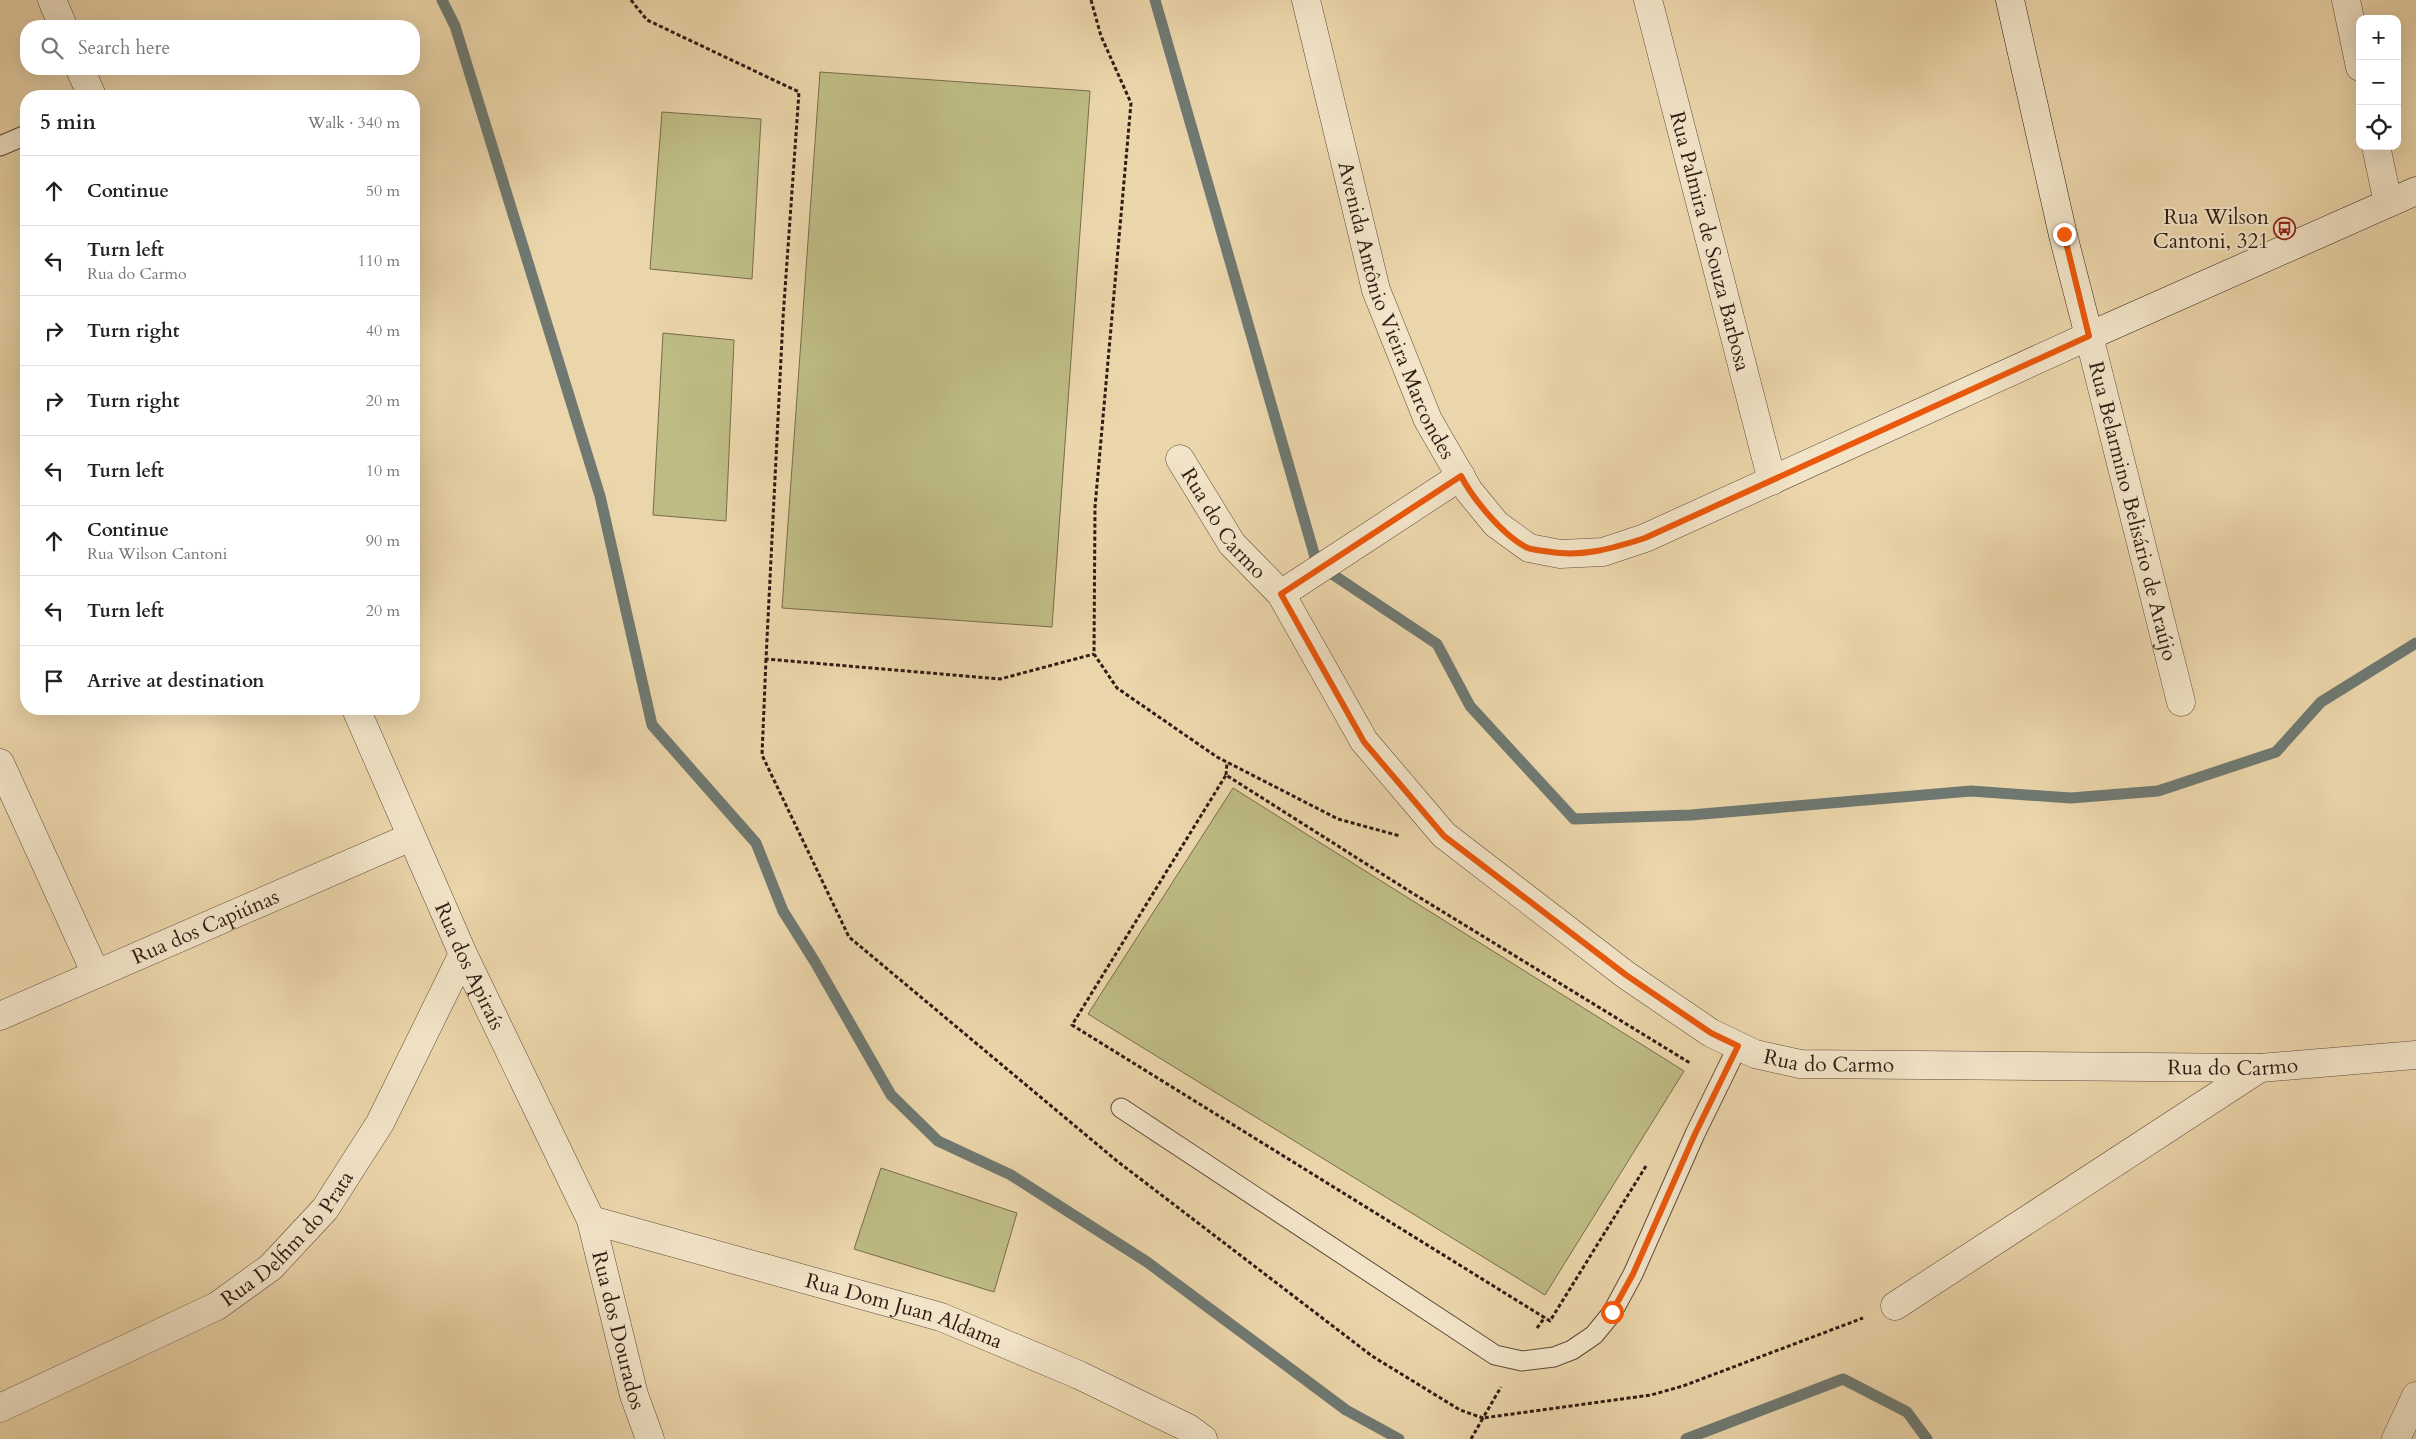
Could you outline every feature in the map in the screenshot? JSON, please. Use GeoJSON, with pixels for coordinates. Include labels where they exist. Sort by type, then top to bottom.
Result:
{"type":"FeatureCollection","features":[{"type":"Feature","properties":{"kind":"street"},"geometry":{"type":"LineString","coordinates":[[52,0],[60,20]]}},
{"type":"Feature","properties":{"kind":"street","name":"Avenida Antônio Vieira Marcondes"},"geometry":{"type":"LineString","coordinates":[[1306,0],[1376,290],[1428,420],[1469,491],[1496,524],[1529,548],[1560,554],[1603,552],[1645,538],[2089,336],[2416,191]]}},
{"type":"Feature","properties":{"kind":"street","name":"Rua Palmira de Souza Barbosa"},"geometry":{"type":"LineString","coordinates":[[1648,0],[1772,481]]}},
{"type":"Feature","properties":{"kind":"street","name":"Rua Belarmino Belisário de Araújo"},"geometry":{"type":"LineString","coordinates":[[2010,0],[2064,234],[2181,702]]}},
{"type":"Feature","properties":{"kind":"street"},"geometry":{"type":"LineString","coordinates":[[2346,0],[2359,60]]}},
{"type":"Feature","properties":{"kind":"street"},"geometry":{"type":"LineString","coordinates":[[83,75],[89,90]]}},
{"type":"Feature","properties":{"kind":"street"},"geometry":{"type":"LineString","coordinates":[[2377,150],[2388,203]]}},
{"type":"Feature","properties":{"kind":"street","name":"Rua do Carmo"},"geometry":{"type":"LineString","coordinates":[[1180,459],[1232,544],[1281,594],[1364,742],[1444,836],[1626,975],[1730,1042],[1756,1054],[1800,1064],[2260,1068],[2416,1055]]}},
{"type":"Feature","properties":{"kind":"street"},"geometry":{"type":"LineString","coordinates":[[1281,594],[1461,476]]}},
{"type":"Feature","properties":{"kind":"street","name":"Rua dos Apiraís"},"geometry":{"type":"LineString","coordinates":[[359,715],[463,954],[591,1220]]}},
{"type":"Feature","properties":{"kind":"street"},"geometry":{"type":"LineString","coordinates":[[0,763],[96,974]]}},
{"type":"Feature","properties":{"kind":"street","name":"Rua dos Capiúnas"},"geometry":{"type":"LineString","coordinates":[[0,1016],[411,837]]}},
{"type":"Feature","properties":{"kind":"street","name":"Rua Delfim do Prata"},"geometry":{"type":"LineString","coordinates":[[0,1408],[217,1306],[271,1268],[325,1209],[380,1123],[463,954]]}},
{"type":"Feature","properties":{"kind":"street"},"geometry":{"type":"LineString","coordinates":[[1895,1306],[2260,1068]]}},
{"type":"Feature","properties":{"kind":"street","name":"Rua dos Dourados"},"geometry":{"type":"LineString","coordinates":[[591,1220],[634,1395],[650,1439]]}},
{"type":"Feature","properties":{"kind":"street","name":"Rua Dom Juan Aldama"},"geometry":{"type":"LineString","coordinates":[[591,1220],[941,1317],[1079,1374],[1188,1428],[1204,1439]]}},
{"type":"Feature","properties":{"kind":"street"},"geometry":{"type":"LineString","coordinates":[[2396,1439],[2416,1396]]}},
{"type":"Feature","properties":{"kind":"lane"},"geometry":{"type":"LineString","coordinates":[[0,146],[20,138]]}},
{"type":"Feature","properties":{"kind":"lane"},"geometry":{"type":"LineString","coordinates":[[1121,1108],[1464,1332],[1495,1355],[1522,1361],[1554,1357],[1572,1350],[1594,1334],[1612,1312],[1633,1274],[1695,1134],[1730,1042]]}},
{"type":"Feature","properties":{"kind":"path"},"geometry":{"type":"LineString","coordinates":[[631,0],[646,20],[799,92],[783,318],[766,659],[1000,679],[1094,654]]}},
{"type":"Feature","properties":{"kind":"path"},"geometry":{"type":"LineString","coordinates":[[1226,762],[1226,776],[1072,1025],[1550,1321],[1649,1161]]}},
{"type":"Feature","properties":{"kind":"path"},"geometry":{"type":"LineString","coordinates":[[1226,776],[1409,891],[1705,1072],[1730,1042]]}},
{"type":"Feature","properties":{"kind":"path"},"geometry":{"type":"LineString","coordinates":[[1471,1439],[1483,1418],[1652,1395],[1683,1386],[1895,1306]]}},
{"type":"Feature","properties":{"kind":"shaded area"},"geometry":{"type":"Polygon","coordinates":[[[820,72],[1090,91],[1052,627],[782,608],[820,72]]]}},
{"type":"Feature","properties":{"kind":"shaded area"},"geometry":{"type":"Polygon","coordinates":[[[662,112],[761,119],[752,279],[650,269],[662,112]]]}},
{"type":"Feature","properties":{"kind":"shaded area"},"geometry":{"type":"Polygon","coordinates":[[[663,333],[734,340],[726,521],[653,515],[663,333]]]}},
{"type":"Feature","properties":{"kind":"shaded area"},"geometry":{"type":"Polygon","coordinates":[[[1233,788],[1684,1071],[1545,1295],[1088,1014],[1233,788]]]}},
{"type":"Feature","properties":{"kind":"shaded area"},"geometry":{"type":"Polygon","coordinates":[[[881,1168],[1017,1213],[994,1292],[854,1249],[881,1168]]]}},
{"type":"Feature","properties":{"kind":"waterway"},"geometry":{"type":"LineString","coordinates":[[442,0],[455,26],[600,496],[652,725],[756,843],[783,911],[815,962],[891,1095],[938,1141],[1011,1175],[1147,1262],[1346,1410],[1399,1439]]}},
{"type":"Feature","properties":{"kind":"waterway"},"geometry":{"type":"LineString","coordinates":[[1155,0],[1317,564],[1437,644],[1470,706],[1574,819],[1691,815],[1971,791],[2071,798],[2158,791],[2276,752],[2321,702],[2416,643]]}},
{"type":"Feature","properties":{"kind":"waterway"},"geometry":{"type":"LineString","coordinates":[[1686,1439],[1843,1379],[1907,1412],[1927,1439]]}},
{"type":"Feature","properties":{"kind":"place","name":"Rua Wilson Cantoni, 321"},"geometry":{"type":"Point","coordinates":[2285,229]}},
{"type":"Feature","properties":{"kind":"route"},"geometry":{"type":"LineString","coordinates":[[1612,1312],[1633,1274],[1695,1134],[1738,1046],[1711,1033],[1626,975],[1444,836],[1364,742],[1281,594],[1461,476],[1469,491],[1496,524],[1529,548],[1560,554],[1603,552],[1645,538],[2089,336],[2064,234]]}}]}
